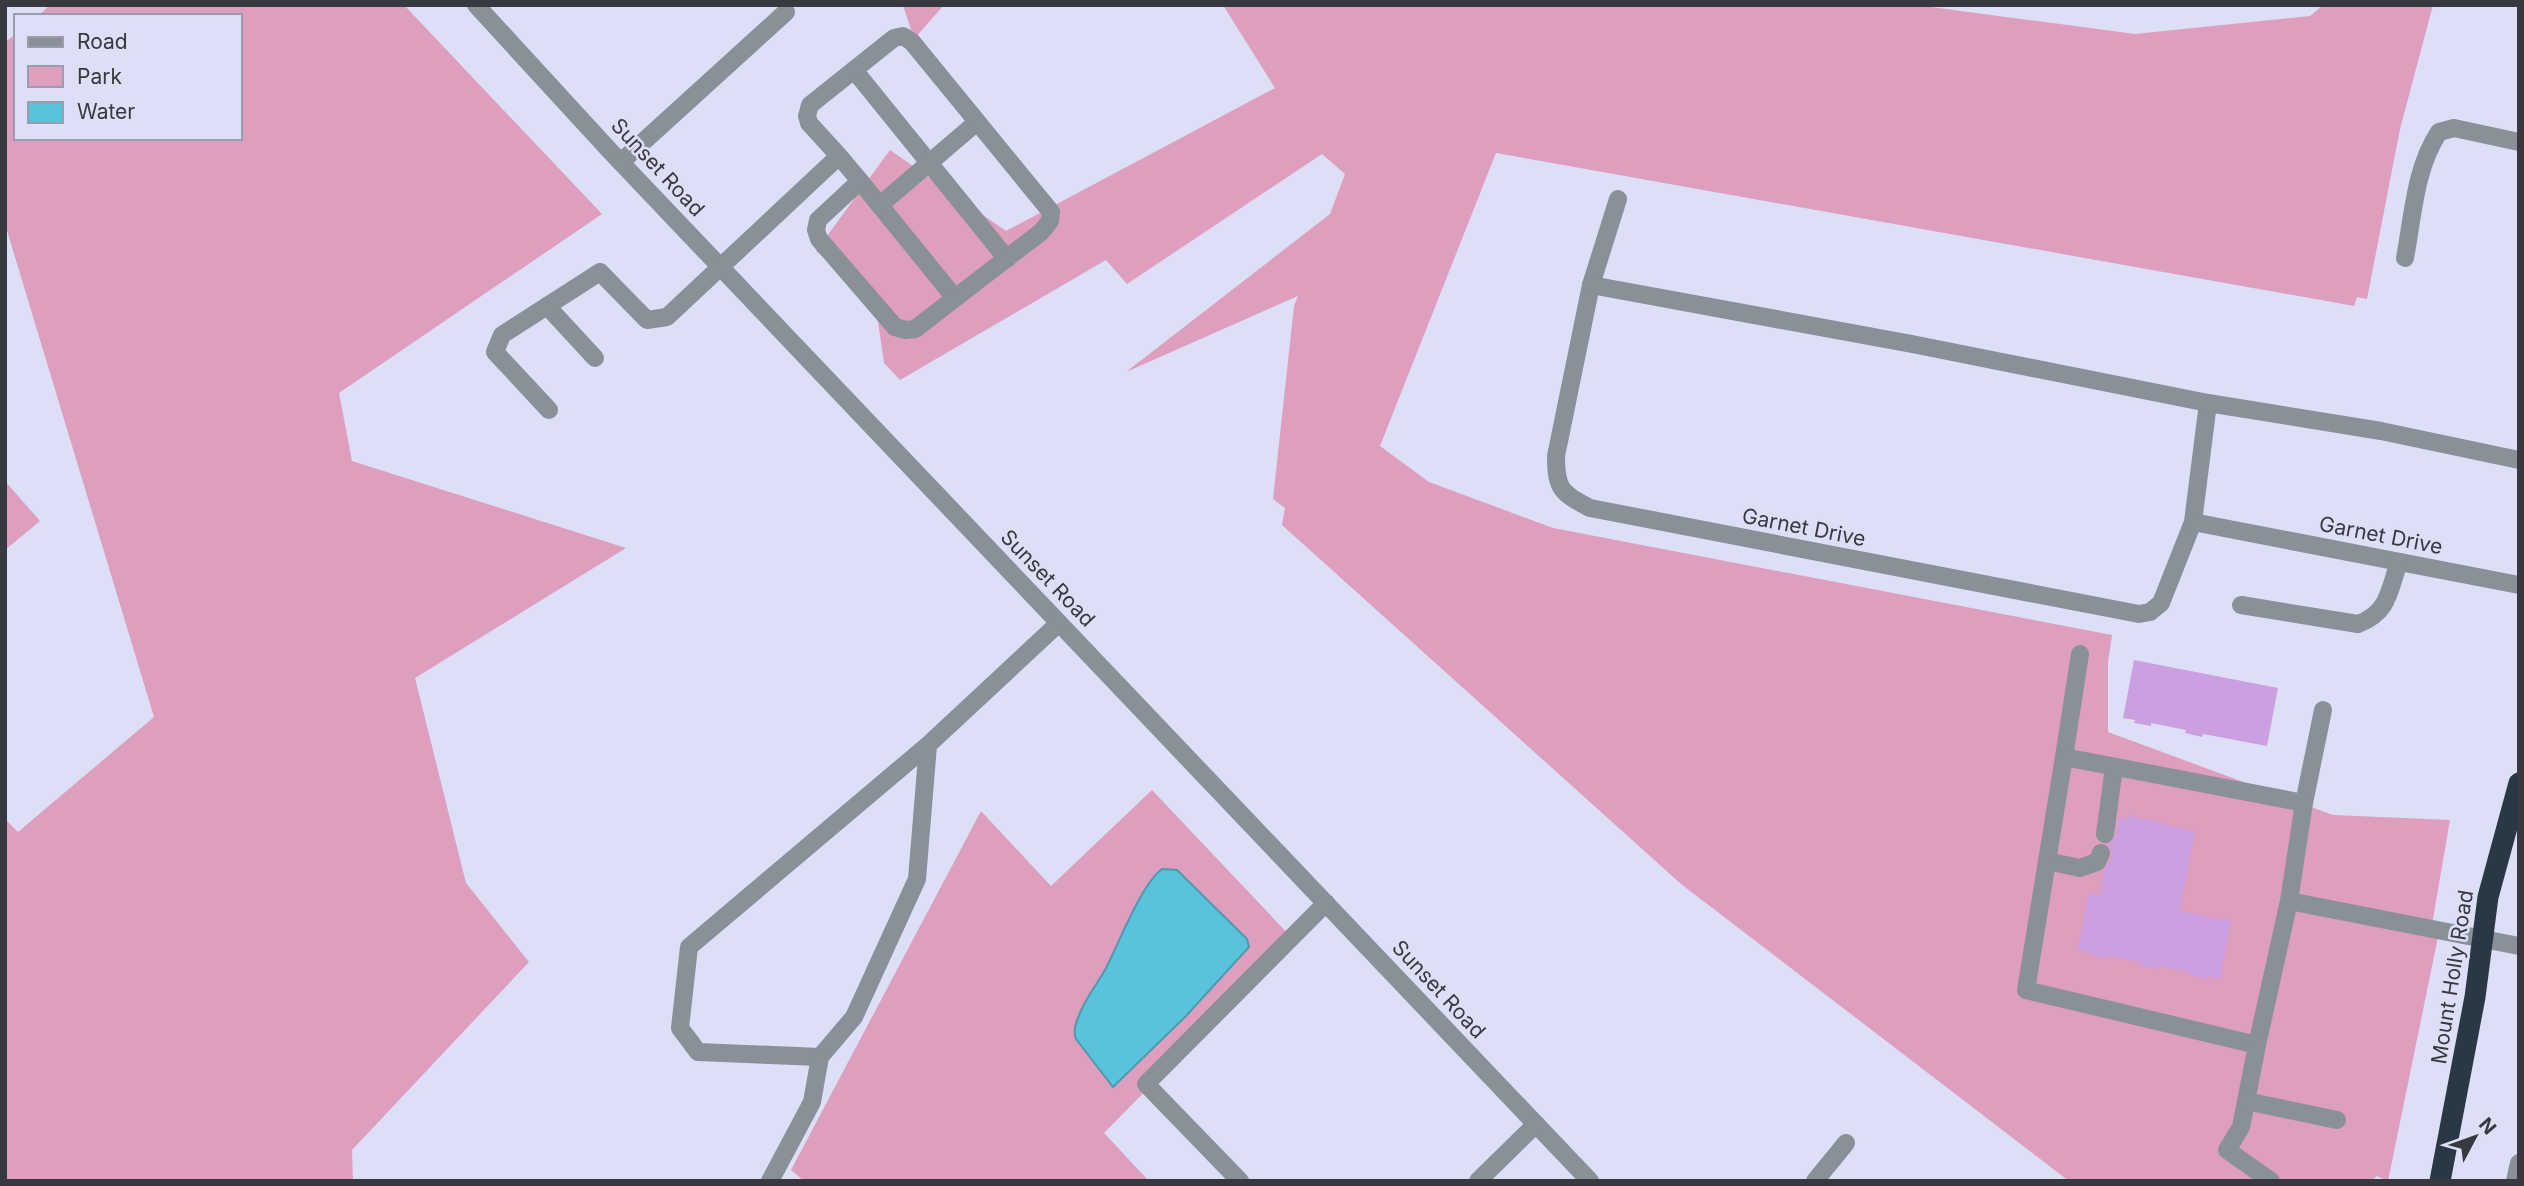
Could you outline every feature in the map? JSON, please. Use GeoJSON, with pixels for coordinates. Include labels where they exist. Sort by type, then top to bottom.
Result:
{"type":"FeatureCollection","features":[{"type":"Feature","properties":{"kind":"highway","name":"Mount Holly Road"},"geometry":{"type":"LineString","coordinates":[[2440,1181],[2484,940],[2488,897],[2519,783]]}},
{"type":"Feature","properties":{"kind":"street","name":"Sunset Road"},"geometry":{"type":"LineString","coordinates":[[476,5],[720,267],[1590,1181]]}},
{"type":"Feature","properties":{"kind":"street"},"geometry":{"type":"LineString","coordinates":[[621,162],[786,12]]}},
{"type":"Feature","properties":{"kind":"street"},"geometry":{"type":"LineString","coordinates":[[860,181],[818,220],[816,230],[819,239],[895,327],[906,330],[915,329],[1041,232],[1050,221],[1051,212],[912,42],[903,36],[894,38],[810,105],[807,116],[809,122],[839,156],[860,181],[880,205],[955,298]]}},
{"type":"Feature","properties":{"kind":"street"},"geometry":{"type":"LineString","coordinates":[[854,70],[1007,258]]}},
{"type":"Feature","properties":{"kind":"street"},"geometry":{"type":"LineString","coordinates":[[880,205],[978,122]]}},
{"type":"Feature","properties":{"kind":"street"},"geometry":{"type":"LineString","coordinates":[[2406,258],[2421,170],[2429,147],[2439,132],[2454,128],[2519,142]]}},
{"type":"Feature","properties":{"kind":"street"},"geometry":{"type":"LineString","coordinates":[[549,410],[495,352],[502,335],[600,272],[647,320],[667,317],[839,156]]}},
{"type":"Feature","properties":{"kind":"street","name":"Garnet Drive"},"geometry":{"type":"LineString","coordinates":[[1618,200],[1591,285],[1556,456],[1558,484],[1565,495],[1590,508],[2139,614],[2150,612],[2161,603],[2193,522],[2208,403]]}},
{"type":"Feature","properties":{"kind":"street"},"geometry":{"type":"LineString","coordinates":[[1591,285],[1912,344],[2208,403],[2381,431],[2519,460]]}},
{"type":"Feature","properties":{"kind":"street"},"geometry":{"type":"LineString","coordinates":[[547,306],[595,358]]}},
{"type":"Feature","properties":{"kind":"street","name":"Garnet Drive"},"geometry":{"type":"LineString","coordinates":[[2193,522],[2519,585]]}},
{"type":"Feature","properties":{"kind":"street"},"geometry":{"type":"LineString","coordinates":[[2241,606],[2358,624],[2373,618],[2383,608],[2399,562]]}},
{"type":"Feature","properties":{"kind":"street"},"geometry":{"type":"LineString","coordinates":[[820,1057],[698,1052],[680,1028],[689,947],[928,745],[1059,623]]}},
{"type":"Feature","properties":{"kind":"street"},"geometry":{"type":"LineString","coordinates":[[2080,654],[2026,990],[2257,1045]]}},
{"type":"Feature","properties":{"kind":"street"},"geometry":{"type":"LineString","coordinates":[[2271,1181],[2227,1150],[2241,1127],[2290,901],[2304,803],[2323,710]]}},
{"type":"Feature","properties":{"kind":"street"},"geometry":{"type":"LineString","coordinates":[[770,1181],[812,1102],[820,1057],[854,1017],[917,879],[928,745]]}},
{"type":"Feature","properties":{"kind":"street"},"geometry":{"type":"LineString","coordinates":[[2064,757],[2304,803]]}},
{"type":"Feature","properties":{"kind":"street"},"geometry":{"type":"LineString","coordinates":[[2105,834],[2114,767]]}},
{"type":"Feature","properties":{"kind":"street"},"geometry":{"type":"LineString","coordinates":[[2047,861],[2080,868],[2097,862],[2102,853]]}},
{"type":"Feature","properties":{"kind":"street"},"geometry":{"type":"LineString","coordinates":[[2290,901],[2519,946]]}},
{"type":"Feature","properties":{"kind":"street"},"geometry":{"type":"LineString","coordinates":[[1240,1181],[1146,1084],[1326,903]]}},
{"type":"Feature","properties":{"kind":"street"},"geometry":{"type":"LineString","coordinates":[[2246,1101],[2337,1121]]}},
{"type":"Feature","properties":{"kind":"street"},"geometry":{"type":"LineString","coordinates":[[1478,1181],[1536,1125]]}},
{"type":"Feature","properties":{"kind":"street"},"geometry":{"type":"LineString","coordinates":[[1815,1181],[1846,1143]]}},
{"type":"Feature","properties":{"kind":"street"},"geometry":{"type":"LineString","coordinates":[[2515,1181],[2519,1163]]}},
{"type":"Feature","properties":{"kind":"green space"},"geometry":{"type":"Polygon","coordinates":[[[50,5],[404,5],[602,214],[339,393],[352,461],[626,548],[415,678],[466,883],[529,962],[352,1150],[353,1181],[5,1181],[5,819],[18,832],[154,717],[5,224],[5,42],[14,35],[14,140],[242,140],[242,14],[40,14],[50,5]]]}},
{"type":"Feature","properties":{"kind":"green space"},"geometry":{"type":"Polygon","coordinates":[[[903,5],[944,5],[914,39],[903,5]]]}},
{"type":"Feature","properties":{"kind":"green space"},"geometry":{"type":"Polygon","coordinates":[[[1223,5],[1916,5],[2135,34],[2310,16],[2323,5],[2433,5],[2400,129],[2367,299],[2357,297],[2354,306],[1496,153],[1380,446],[1429,482],[1553,528],[2112,635],[2108,662],[2108,732],[2333,815],[2450,820],[2430,936],[2438,937],[2388,1181],[2377,1176],[2371,1181],[2069,1181],[1681,884],[1282,525],[1285,508],[1273,499],[1294,306],[1298,296],[1126,372],[1330,214],[1345,174],[1322,154],[1127,284],[1106,260],[900,380],[884,363],[875,301],[816,251],[890,150],[1006,231],[1275,88],[1223,5]]]}},
{"type":"Feature","properties":{"kind":"green space"},"geometry":{"type":"Polygon","coordinates":[[[5,481],[40,521],[5,550],[5,481]]]}},
{"type":"Feature","properties":{"kind":"green space"},"geometry":{"type":"Polygon","coordinates":[[[1152,790],[1294,940],[1104,1133],[1149,1181],[804,1181],[791,1170],[981,811],[1051,886],[1152,790]]]}},
{"type":"Feature","properties":{"kind":"water"},"geometry":{"type":"Polygon","coordinates":[[[1162,869],[1177,870],[1247,939],[1249,947],[1186,1016],[1113,1087],[1076,1039],[1075,1026],[1083,1005],[1105,970],[1138,901],[1162,869]]]}},
{"type":"Feature","properties":{"kind":"building"},"geometry":{"type":"Polygon","coordinates":[[[2134,660],[2278,688],[2267,746],[2203,734],[2202,737],[2185,733],[2186,730],[2151,723],[2151,726],[2134,723],[2135,720],[2123,718],[2134,660]]]}},
{"type":"Feature","properties":{"kind":"building"},"geometry":{"type":"Polygon","coordinates":[[[2128,815],[2195,832],[2180,911],[2231,921],[2220,979],[2189,975],[2190,972],[2159,966],[2158,969],[2139,966],[2140,962],[2107,956],[2106,959],[2078,950],[2089,893],[2100,895],[2105,869],[2112,857],[2108,845],[2116,836],[2119,817],[2128,819],[2128,815]]]}}]}
